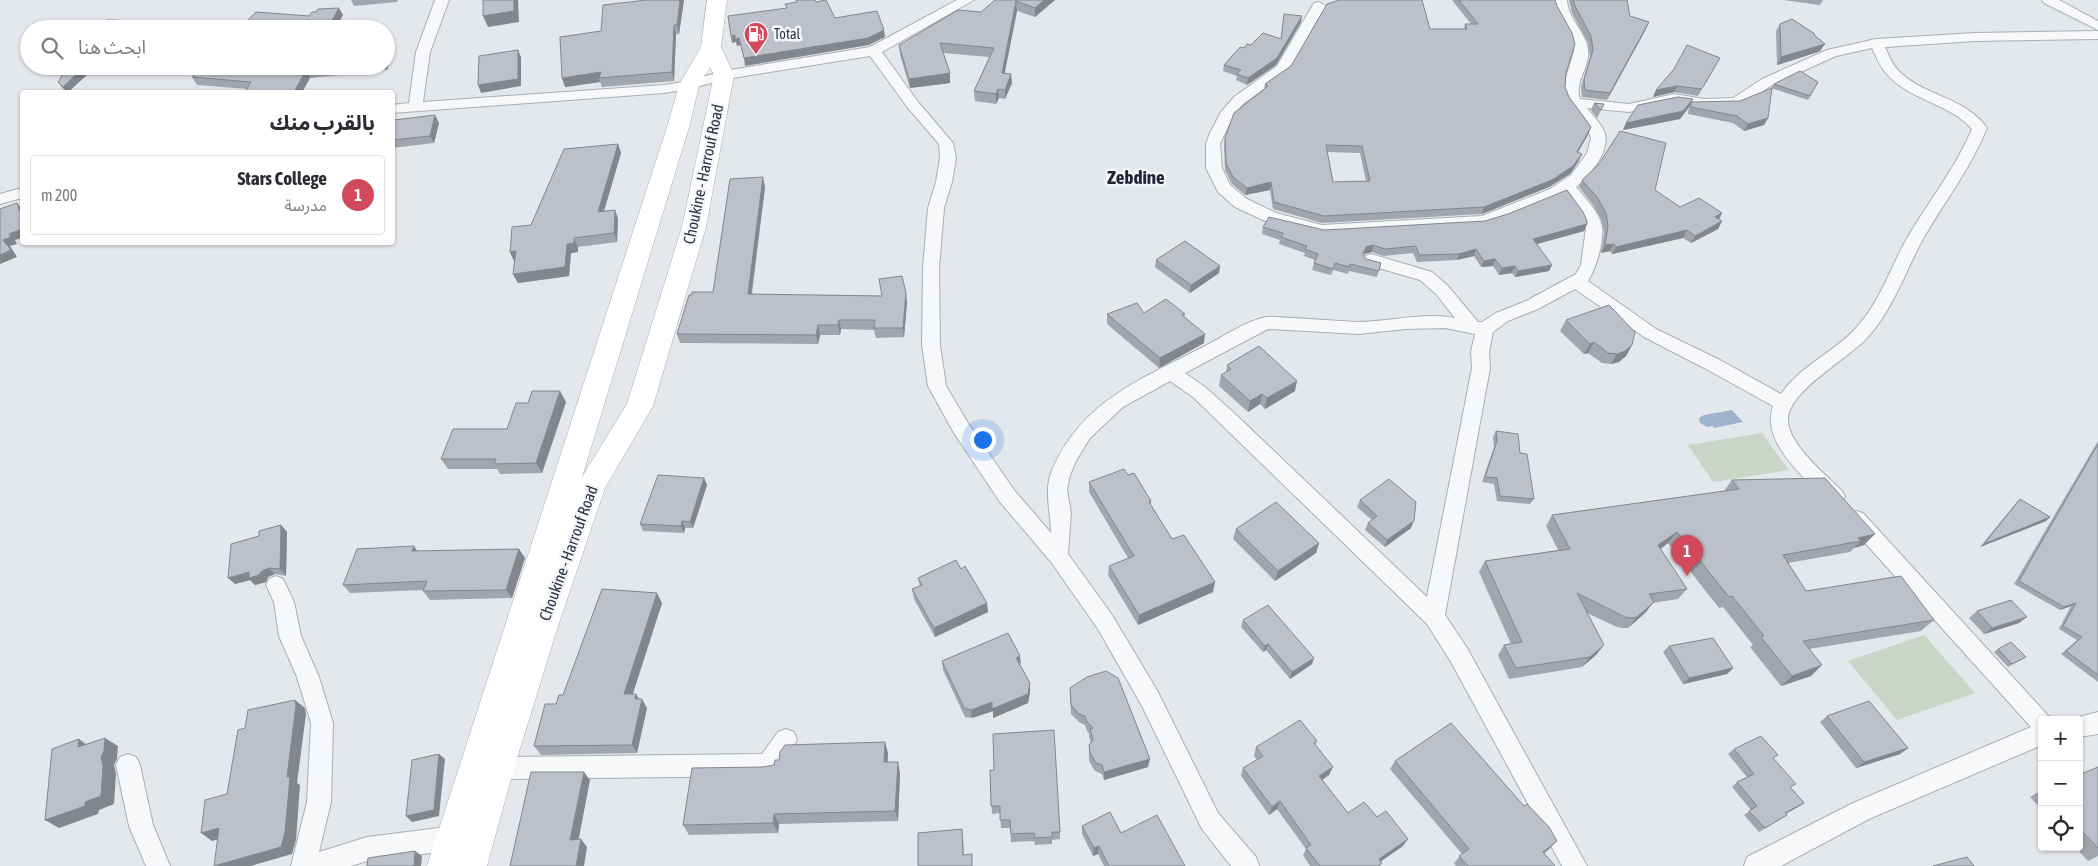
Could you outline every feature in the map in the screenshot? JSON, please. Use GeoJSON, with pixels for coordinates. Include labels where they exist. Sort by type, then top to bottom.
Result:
{"type":"FeatureCollection","features":[{"type":"Feature","properties":{"kind":"main road","name":"Choukine - Harrouf Road"},"geometry":{"type":"LineString","coordinates":[[445,866],[673,142],[689,85],[711,47],[717,0]]}},
{"type":"Feature","properties":{"kind":"main road"},"geometry":{"type":"LineString","coordinates":[[711,47],[724,75]]}},
{"type":"Feature","properties":{"kind":"main road","name":"Choukine - Harrouf Road"},"geometry":{"type":"LineString","coordinates":[[469,866],[497,768],[542,626],[592,485],[640,406],[694,227],[724,75]]}},
{"type":"Feature","properties":{"kind":"street"},"geometry":{"type":"LineString","coordinates":[[416,107],[419,66],[428,34],[442,0]]}},
{"type":"Feature","properties":{"kind":"street"},"geometry":{"type":"LineString","coordinates":[[395,110],[689,85],[724,75],[874,51],[967,0]]}},
{"type":"Feature","properties":{"kind":"street"},"geometry":{"type":"LineString","coordinates":[[1320,3],[1282,69],[1239,100],[1228,112],[1213,144],[1214,168],[1224,188],[1241,203],[1271,217],[1322,230],[1482,221],[1497,218],[1568,187],[1581,175],[1594,154],[1599,138],[1597,132],[1575,103],[1571,91],[1581,58],[1581,46],[1565,19],[1560,7],[1560,0]]}},
{"type":"Feature","properties":{"kind":"street"},"geometry":{"type":"LineString","coordinates":[[2048,0],[2098,26]]}},
{"type":"Feature","properties":{"kind":"street"},"geometry":{"type":"LineString","coordinates":[[1575,103],[1629,108],[1674,98],[1704,103],[1736,102],[1767,82],[1832,53],[1876,43],[1975,37],[2098,35]]}},
{"type":"Feature","properties":{"kind":"street"},"geometry":{"type":"LineString","coordinates":[[1876,43],[1891,70],[1921,90],[1961,110],[1974,119],[1980,128],[1973,146],[1915,238],[1873,319],[1850,344],[1802,381],[1782,403],[1778,420],[1787,443],[2038,719]]}},
{"type":"Feature","properties":{"kind":"street"},"geometry":{"type":"LineString","coordinates":[[874,51],[913,106],[946,143],[948,158],[936,208],[931,268],[931,345],[937,386],[961,428],[1008,496],[1058,556],[1105,622],[1150,699],[1210,820],[1247,866]]}},
{"type":"Feature","properties":{"kind":"street"},"geometry":{"type":"LineString","coordinates":[[1058,556],[1061,535],[1061,513],[1057,490],[1059,482],[1069,456],[1083,433],[1117,402],[1258,326],[1268,324],[1359,328],[1406,323],[1445,322],[1478,327],[1532,305],[1582,278],[1589,265],[1594,228],[1590,217],[1568,187]]}},
{"type":"Feature","properties":{"kind":"street"},"geometry":{"type":"LineString","coordinates":[[0,199],[20,194]]}},
{"type":"Feature","properties":{"kind":"street"},"geometry":{"type":"LineString","coordinates":[[1371,260],[1426,276],[1478,327],[1480,368],[1434,617]]}},
{"type":"Feature","properties":{"kind":"street"},"geometry":{"type":"LineString","coordinates":[[1576,281],[1650,333],[1714,365],[1782,403]]}},
{"type":"Feature","properties":{"kind":"street"},"geometry":{"type":"LineString","coordinates":[[1171,372],[1199,392],[1226,416],[1434,617],[1459,655],[1575,866]]}},
{"type":"Feature","properties":{"kind":"street"},"geometry":{"type":"LineString","coordinates":[[276,585],[284,602],[290,636],[308,677],[322,722],[319,802],[303,866]]}},
{"type":"Feature","properties":{"kind":"street"},"geometry":{"type":"LineString","coordinates":[[2083,725],[2098,723]]}},
{"type":"Feature","properties":{"kind":"street"},"geometry":{"type":"LineString","coordinates":[[1756,866],[1861,812],[2005,748],[2038,736]]}},
{"type":"Feature","properties":{"kind":"street"},"geometry":{"type":"LineString","coordinates":[[497,768],[768,765],[786,740]]}},
{"type":"Feature","properties":{"kind":"street"},"geometry":{"type":"LineString","coordinates":[[128,765],[141,826],[158,866]]}},
{"type":"Feature","properties":{"kind":"street"},"geometry":{"type":"LineString","coordinates":[[312,866],[367,849],[455,838]]}},
{"type":"Feature","properties":{"kind":"green space"},"geometry":{"type":"Polygon","coordinates":[[[1762,433],[1789,470],[1713,482],[1688,445],[1762,433]]]}},
{"type":"Feature","properties":{"kind":"green space"},"geometry":{"type":"Polygon","coordinates":[[[1924,635],[1975,693],[1897,720],[1848,661],[1924,635]]]}},
{"type":"Feature","properties":{"kind":"water"},"geometry":{"type":"Polygon","coordinates":[[[1732,410],[1743,422],[1714,428],[1713,426],[1707,427],[1700,423],[1699,418],[1704,415],[1732,410]]]}},
{"type":"Feature","properties":{"kind":"building"},"geometry":{"type":"Polygon","coordinates":[[[483,0],[514,0],[514,11],[483,16],[483,0]]]}},
{"type":"Feature","properties":{"kind":"building"},"geometry":{"type":"Polygon","coordinates":[[[647,0],[680,0],[677,25],[674,25],[672,72],[599,78],[601,72],[562,78],[560,37],[601,31],[603,5],[647,0]]]}},
{"type":"Feature","properties":{"kind":"building"},"geometry":{"type":"Polygon","coordinates":[[[796,0],[815,0],[816,2],[826,0],[835,18],[877,11],[884,30],[868,38],[744,58],[739,38],[735,39],[735,35],[731,36],[728,16],[787,8],[785,4],[797,2],[796,0]]]}},
{"type":"Feature","properties":{"kind":"building"},"geometry":{"type":"Polygon","coordinates":[[[995,0],[1044,0],[1035,8],[1016,1],[1002,73],[1011,74],[1005,90],[998,89],[996,94],[974,91],[994,48],[940,43],[950,73],[909,79],[899,45],[958,10],[981,12],[995,0]]]}},
{"type":"Feature","properties":{"kind":"building"},"geometry":{"type":"Polygon","coordinates":[[[1339,0],[1422,0],[1430,29],[1467,29],[1465,24],[1478,24],[1459,0],[1555,0],[1572,33],[1575,44],[1566,73],[1565,87],[1569,97],[1591,127],[1577,152],[1582,154],[1573,166],[1552,180],[1484,207],[1324,216],[1274,202],[1271,182],[1247,188],[1233,177],[1226,163],[1225,138],[1234,113],[1268,86],[1265,84],[1291,66],[1327,4],[1339,0]],[[1326,145],[1333,182],[1370,181],[1362,146],[1326,145]]]}},
{"type":"Feature","properties":{"kind":"building"},"geometry":{"type":"Polygon","coordinates":[[[1573,0],[1627,0],[1630,16],[1649,22],[1610,93],[1585,90],[1584,79],[1593,50],[1591,36],[1573,0]]]}},
{"type":"Feature","properties":{"kind":"building"},"geometry":{"type":"Polygon","coordinates":[[[339,8],[332,20],[248,20],[256,12],[309,16],[318,9],[339,8]]]}},
{"type":"Feature","properties":{"kind":"building"},"geometry":{"type":"Polygon","coordinates":[[[1284,14],[1302,16],[1277,58],[1248,78],[1237,74],[1241,70],[1224,65],[1240,47],[1244,48],[1247,44],[1251,45],[1263,33],[1281,39],[1284,14]]]}},
{"type":"Feature","properties":{"kind":"building"},"geometry":{"type":"Polygon","coordinates":[[[1792,19],[1815,34],[1825,44],[1781,57],[1780,24],[1792,19]]]}},
{"type":"Feature","properties":{"kind":"building"},"geometry":{"type":"Polygon","coordinates":[[[1687,45],[1720,58],[1703,87],[1701,89],[1677,86],[1656,90],[1674,69],[1687,45]]]}},
{"type":"Feature","properties":{"kind":"building"},"geometry":{"type":"Polygon","coordinates":[[[518,50],[518,79],[478,85],[479,56],[518,50]]]}},
{"type":"Feature","properties":{"kind":"building"},"geometry":{"type":"Polygon","coordinates":[[[1800,71],[1818,82],[1810,96],[1774,84],[1800,71]]]}},
{"type":"Feature","properties":{"kind":"building"},"geometry":{"type":"Polygon","coordinates":[[[62,75],[76,75],[63,87],[58,82],[62,75]]]}},
{"type":"Feature","properties":{"kind":"building"},"geometry":{"type":"Polygon","coordinates":[[[194,75],[303,75],[295,90],[246,90],[251,82],[192,77],[194,75]]]}},
{"type":"Feature","properties":{"kind":"building"},"geometry":{"type":"Polygon","coordinates":[[[1772,88],[1768,118],[1748,124],[1737,116],[1691,107],[1691,102],[1740,101],[1772,88]]]}},
{"type":"Feature","properties":{"kind":"building"},"geometry":{"type":"Polygon","coordinates":[[[1678,97],[1693,99],[1683,111],[1626,123],[1638,105],[1678,97]]]}},
{"type":"Feature","properties":{"kind":"building"},"geometry":{"type":"Polygon","coordinates":[[[1594,103],[1604,104],[1601,110],[1594,103]]]}},
{"type":"Feature","properties":{"kind":"building"},"geometry":{"type":"Polygon","coordinates":[[[435,115],[430,136],[395,140],[395,120],[435,115]]]}},
{"type":"Feature","properties":{"kind":"building"},"geometry":{"type":"Polygon","coordinates":[[[1620,131],[1666,143],[1655,190],[1680,207],[1699,198],[1722,213],[1715,217],[1722,221],[1695,236],[1687,230],[1616,247],[1614,244],[1605,245],[1608,226],[1606,213],[1597,197],[1582,180],[1599,164],[1620,131]]]}},
{"type":"Feature","properties":{"kind":"building"},"geometry":{"type":"Polygon","coordinates":[[[618,144],[598,212],[615,210],[614,233],[574,238],[574,243],[567,244],[565,267],[513,274],[516,251],[510,252],[512,227],[531,225],[564,149],[618,144]]]}},
{"type":"Feature","properties":{"kind":"building"},"geometry":{"type":"Polygon","coordinates":[[[763,177],[748,294],[882,296],[879,279],[902,276],[906,293],[903,328],[874,328],[875,320],[839,320],[838,325],[818,325],[816,335],[677,334],[689,295],[692,292],[713,292],[730,179],[763,177]]]}},
{"type":"Feature","properties":{"kind":"building"},"geometry":{"type":"Polygon","coordinates":[[[1567,190],[1583,212],[1587,224],[1533,239],[1552,265],[1518,271],[1515,266],[1502,268],[1495,259],[1484,261],[1476,249],[1459,254],[1419,255],[1416,246],[1385,249],[1373,245],[1366,247],[1363,254],[1366,259],[1381,263],[1379,271],[1350,264],[1349,267],[1335,263],[1333,269],[1314,263],[1318,254],[1305,249],[1307,246],[1281,237],[1283,233],[1263,227],[1269,217],[1324,230],[1485,221],[1508,214],[1567,190]]]}},
{"type":"Feature","properties":{"kind":"building"},"geometry":{"type":"Polygon","coordinates":[[[17,203],[20,211],[20,230],[9,234],[11,237],[3,240],[11,250],[0,255],[0,209],[17,203]]]}},
{"type":"Feature","properties":{"kind":"building"},"geometry":{"type":"Polygon","coordinates":[[[1185,241],[1220,266],[1191,285],[1156,260],[1185,241]]]}},
{"type":"Feature","properties":{"kind":"building"},"geometry":{"type":"Polygon","coordinates":[[[1166,299],[1185,314],[1182,315],[1205,334],[1160,358],[1107,314],[1137,303],[1144,313],[1166,299]]]}},
{"type":"Feature","properties":{"kind":"building"},"geometry":{"type":"Polygon","coordinates":[[[1609,305],[1635,332],[1632,345],[1625,351],[1617,354],[1608,353],[1594,342],[1590,344],[1566,320],[1609,305]]]}},
{"type":"Feature","properties":{"kind":"building"},"geometry":{"type":"Polygon","coordinates":[[[1259,346],[1297,381],[1267,398],[1262,394],[1250,401],[1221,375],[1231,369],[1227,365],[1259,346]]]}},
{"type":"Feature","properties":{"kind":"building"},"geometry":{"type":"Polygon","coordinates":[[[532,391],[560,391],[536,463],[494,464],[496,459],[441,459],[453,429],[507,429],[516,403],[528,403],[532,391]]]}},
{"type":"Feature","properties":{"kind":"building"},"geometry":{"type":"Polygon","coordinates":[[[1496,431],[1518,434],[1520,453],[1527,454],[1534,499],[1500,496],[1497,478],[1485,477],[1497,441],[1496,431]]]}},
{"type":"Feature","properties":{"kind":"building"},"geometry":{"type":"Polygon","coordinates":[[[2098,444],[2098,675],[2066,651],[2082,637],[2063,626],[2076,603],[2064,607],[2019,581],[2098,444]]]}},
{"type":"Feature","properties":{"kind":"building"},"geometry":{"type":"Polygon","coordinates":[[[1124,469],[1128,475],[1134,473],[1172,539],[1184,535],[1215,582],[1139,615],[1109,566],[1134,556],[1089,482],[1124,469]]]}},
{"type":"Feature","properties":{"kind":"building"},"geometry":{"type":"Polygon","coordinates":[[[658,475],[704,478],[690,522],[682,521],[681,526],[640,524],[658,475]]]}},
{"type":"Feature","properties":{"kind":"building"},"geometry":{"type":"Polygon","coordinates":[[[1825,478],[1875,534],[1858,538],[1861,541],[1783,555],[1806,591],[1901,576],[1934,620],[1803,641],[1822,665],[1792,676],[1761,637],[1764,636],[1732,596],[1729,597],[1677,532],[1658,545],[1687,589],[1649,594],[1654,602],[1637,617],[1631,618],[1625,617],[1577,593],[1604,645],[1590,657],[1516,668],[1504,645],[1522,642],[1485,561],[1570,549],[1552,515],[1739,489],[1732,480],[1825,478]]]}},
{"type":"Feature","properties":{"kind":"building"},"geometry":{"type":"Polygon","coordinates":[[[1389,479],[1416,502],[1414,521],[1387,540],[1368,523],[1377,516],[1360,500],[1389,479]]]}},
{"type":"Feature","properties":{"kind":"building"},"geometry":{"type":"Polygon","coordinates":[[[2020,499],[2050,517],[1984,544],[2020,499]]]}},
{"type":"Feature","properties":{"kind":"building"},"geometry":{"type":"Polygon","coordinates":[[[1276,502],[1319,543],[1278,571],[1236,529],[1276,502]]]}},
{"type":"Feature","properties":{"kind":"building"},"geometry":{"type":"Polygon","coordinates":[[[281,525],[280,569],[269,568],[262,571],[259,575],[249,578],[249,572],[228,578],[231,544],[259,536],[259,531],[281,525]]]}},
{"type":"Feature","properties":{"kind":"building"},"geometry":{"type":"Polygon","coordinates":[[[414,546],[412,551],[519,549],[506,590],[423,591],[427,581],[343,585],[357,549],[414,546]]]}},
{"type":"Feature","properties":{"kind":"building"},"geometry":{"type":"Polygon","coordinates":[[[956,560],[961,569],[965,566],[987,603],[934,628],[912,589],[922,585],[918,578],[956,560]]]}},
{"type":"Feature","properties":{"kind":"building"},"geometry":{"type":"Polygon","coordinates":[[[602,589],[657,593],[624,694],[636,694],[635,699],[642,699],[632,745],[534,746],[545,704],[556,704],[559,695],[563,695],[602,589]]]}},
{"type":"Feature","properties":{"kind":"building"},"geometry":{"type":"Polygon","coordinates":[[[2011,600],[2027,617],[1992,628],[1977,611],[2011,600]]]}},
{"type":"Feature","properties":{"kind":"building"},"geometry":{"type":"Polygon","coordinates":[[[1268,605],[1314,658],[1292,672],[1268,644],[1265,646],[1243,620],[1268,605]]]}},
{"type":"Feature","properties":{"kind":"building"},"geometry":{"type":"Polygon","coordinates":[[[1008,633],[1020,656],[1016,658],[1030,683],[1028,694],[992,709],[992,702],[971,710],[964,708],[942,661],[1008,633]]]}},
{"type":"Feature","properties":{"kind":"building"},"geometry":{"type":"Polygon","coordinates":[[[1713,638],[1733,668],[1689,678],[1669,646],[1713,638]]]}},
{"type":"Feature","properties":{"kind":"building"},"geometry":{"type":"Polygon","coordinates":[[[2011,642],[2026,657],[2012,664],[1998,649],[2011,642]]]}},
{"type":"Feature","properties":{"kind":"building"},"geometry":{"type":"Polygon","coordinates":[[[1106,671],[1118,678],[1150,759],[1104,772],[1102,765],[1096,763],[1090,753],[1089,745],[1093,740],[1090,729],[1093,728],[1087,722],[1085,716],[1079,714],[1071,705],[1070,688],[1087,677],[1106,671]]]}},
{"type":"Feature","properties":{"kind":"building"},"geometry":{"type":"Polygon","coordinates":[[[295,700],[296,705],[287,777],[290,777],[285,832],[281,847],[214,866],[219,828],[201,833],[205,800],[227,794],[238,730],[245,728],[248,710],[295,700]]]}},
{"type":"Feature","properties":{"kind":"building"},"geometry":{"type":"Polygon","coordinates":[[[1869,701],[1908,748],[1864,762],[1827,716],[1869,701]]]}},
{"type":"Feature","properties":{"kind":"building"},"geometry":{"type":"Polygon","coordinates":[[[1300,720],[1317,741],[1314,743],[1333,767],[1319,776],[1348,813],[1364,802],[1377,817],[1386,811],[1408,839],[1379,859],[1382,863],[1378,866],[1320,866],[1306,848],[1311,845],[1280,801],[1272,807],[1243,768],[1263,756],[1256,747],[1300,720]]]}},
{"type":"Feature","properties":{"kind":"building"},"geometry":{"type":"Polygon","coordinates":[[[1451,723],[1524,806],[1527,804],[1549,827],[1557,841],[1543,852],[1555,866],[1468,866],[1459,856],[1469,849],[1395,761],[1451,723]]]}},
{"type":"Feature","properties":{"kind":"building"},"geometry":{"type":"Polygon","coordinates":[[[1054,730],[1060,832],[1052,832],[1052,837],[1035,838],[1034,833],[1011,834],[1010,820],[1000,820],[1000,806],[991,806],[990,770],[994,770],[993,734],[1054,730]]]}},
{"type":"Feature","properties":{"kind":"building"},"geometry":{"type":"Polygon","coordinates":[[[1761,736],[1778,755],[1773,758],[1796,784],[1790,787],[1804,803],[1785,813],[1787,815],[1765,828],[1749,811],[1757,806],[1737,782],[1754,774],[1734,749],[1761,736]]]}},
{"type":"Feature","properties":{"kind":"building"},"geometry":{"type":"Polygon","coordinates":[[[105,738],[104,751],[101,757],[103,766],[101,796],[85,802],[85,806],[45,820],[52,749],[79,739],[78,747],[105,738]]]}},
{"type":"Feature","properties":{"kind":"building"},"geometry":{"type":"Polygon","coordinates":[[[885,742],[884,762],[898,762],[895,811],[774,814],[773,823],[683,825],[692,768],[763,767],[774,765],[775,760],[779,760],[780,752],[785,745],[885,742]]]}},
{"type":"Feature","properties":{"kind":"building"},"geometry":{"type":"Polygon","coordinates":[[[439,754],[434,810],[406,816],[412,760],[439,754]]]}},
{"type":"Feature","properties":{"kind":"building"},"geometry":{"type":"Polygon","coordinates":[[[2098,767],[2098,848],[2083,832],[2083,773],[2098,767]]]}},
{"type":"Feature","properties":{"kind":"building"},"geometry":{"type":"Polygon","coordinates":[[[531,772],[584,772],[570,840],[581,839],[576,866],[510,866],[531,772]]]}},
{"type":"Feature","properties":{"kind":"building"},"geometry":{"type":"Polygon","coordinates":[[[1110,812],[1121,833],[1157,815],[1185,866],[1109,866],[1099,846],[1094,848],[1082,826],[1110,812]]]}},
{"type":"Feature","properties":{"kind":"building"},"geometry":{"type":"Polygon","coordinates":[[[962,829],[963,855],[972,854],[972,866],[918,866],[918,833],[962,829]]]}},
{"type":"Feature","properties":{"kind":"building"},"geometry":{"type":"Polygon","coordinates":[[[415,851],[414,866],[367,866],[368,858],[415,851]]]}},
{"type":"Feature","properties":{"kind":"building"},"geometry":{"type":"Polygon","coordinates":[[[1967,857],[1974,866],[1933,866],[1967,857]]]}},
{"type":"Feature","properties":{"kind":"place","name":"Total"},"geometry":{"type":"Point","coordinates":[756,55]}},
{"type":"Feature","properties":{"kind":"place","name":"Stars College"},"geometry":{"type":"Point","coordinates":[1687,576]}},
{"type":"Feature","properties":{"kind":"district","name":"Zebdine"},"geometry":{"type":"Point","coordinates":[1136,177]}}]}
